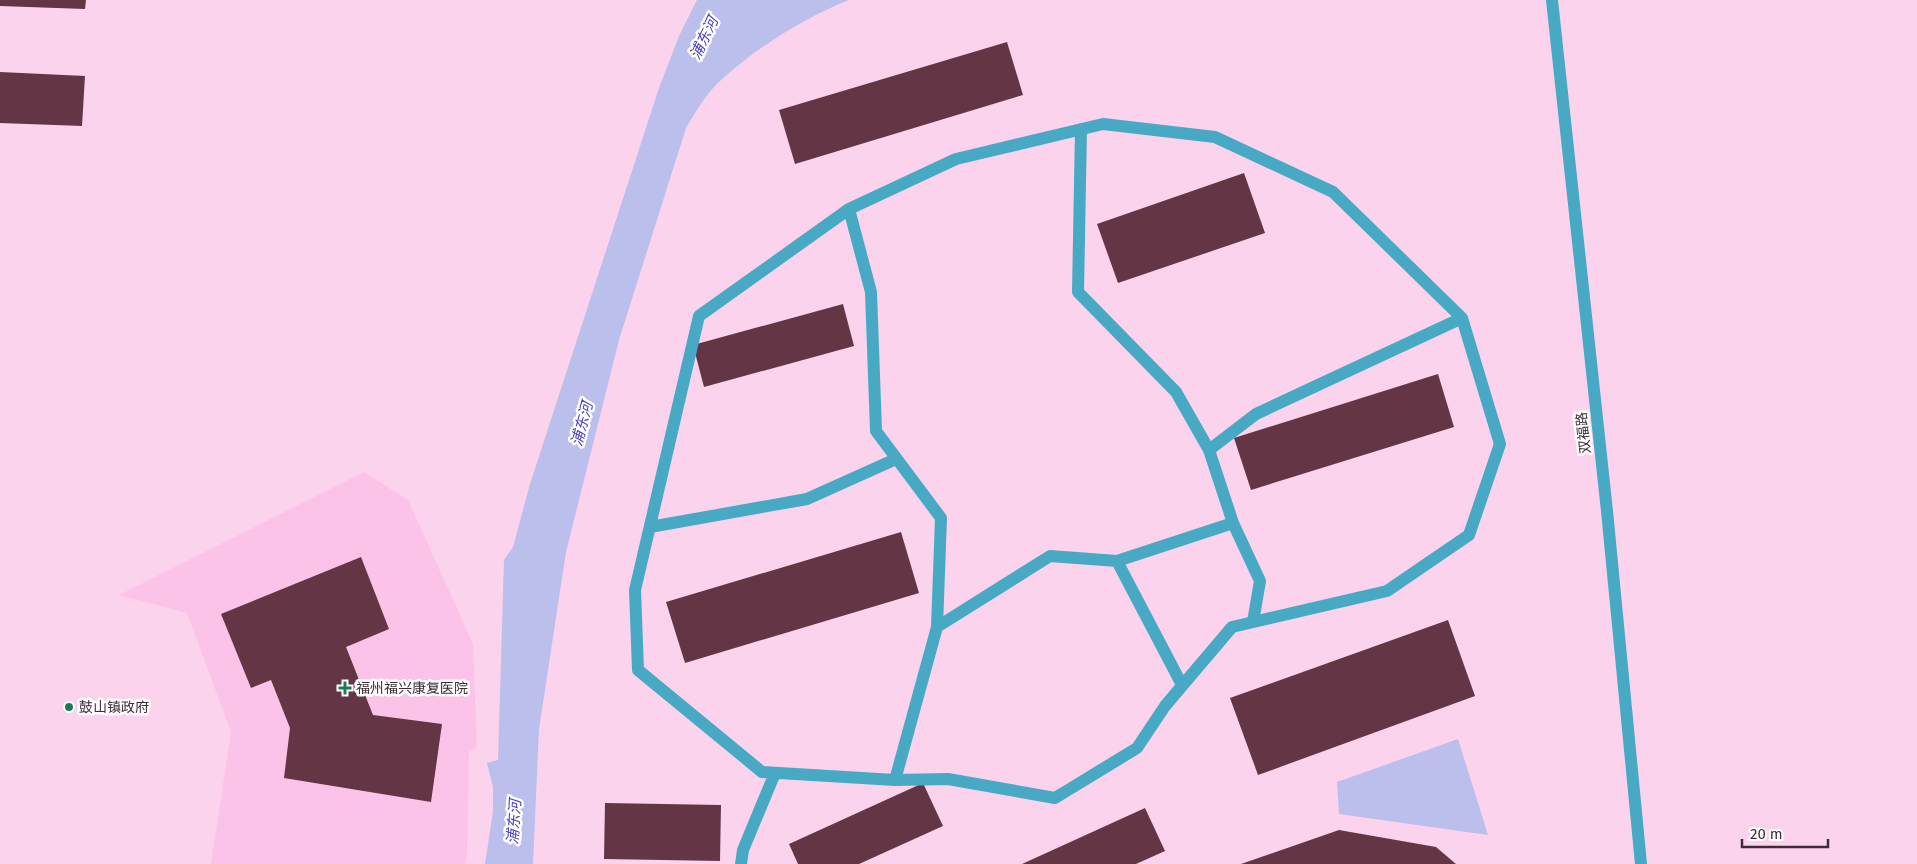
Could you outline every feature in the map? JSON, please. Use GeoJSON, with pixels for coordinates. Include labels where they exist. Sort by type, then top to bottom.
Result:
{"type":"FeatureCollection","features":[{"type":"Feature","properties":{"kind":"street","name":"双福路"},"geometry":{"type":"LineString","coordinates":[[1552,0],[1606,501],[1641,864]]}},
{"type":"Feature","properties":{"kind":"street"},"geometry":{"type":"LineString","coordinates":[[1103,124],[1215,137],[1333,192],[1462,318],[1500,444],[1469,535],[1387,591],[1232,627],[1165,706],[1138,748],[1055,798],[948,779],[895,780],[762,772],[638,670],[635,590],[699,316],[849,209],[956,160],[1081,129],[1103,124]]}},
{"type":"Feature","properties":{"kind":"street"},"geometry":{"type":"LineString","coordinates":[[1081,129],[1078,292],[1176,392],[1209,450],[1233,523],[1260,581],[1253,622]]}},
{"type":"Feature","properties":{"kind":"street"},"geometry":{"type":"LineString","coordinates":[[849,209],[871,292],[876,431],[941,518],[936,627],[895,780]]}},
{"type":"Feature","properties":{"kind":"street"},"geometry":{"type":"LineString","coordinates":[[1209,450],[1256,414],[1462,318]]}},
{"type":"Feature","properties":{"kind":"street"},"geometry":{"type":"LineString","coordinates":[[650,528],[807,499],[896,459]]}},
{"type":"Feature","properties":{"kind":"street"},"geometry":{"type":"LineString","coordinates":[[936,627],[1050,556],[1117,561],[1233,523]]}},
{"type":"Feature","properties":{"kind":"street"},"geometry":{"type":"LineString","coordinates":[[1117,561],[1182,685]]}},
{"type":"Feature","properties":{"kind":"street"},"geometry":{"type":"LineString","coordinates":[[741,864],[742,850],[775,773]]}},
{"type":"Feature","properties":{"kind":"shaded area","name":"福州福兴康复医院"},"geometry":{"type":"Polygon","coordinates":[[[364,472],[408,500],[473,644],[477,747],[469,752],[467,852],[465,864],[211,864],[231,732],[187,613],[119,595],[364,472]]]}},
{"type":"Feature","properties":{"kind":"water","name":"浦东河"},"geometry":{"type":"Polygon","coordinates":[[[697,0],[849,0],[797,25],[746,59],[712,89],[686,128],[619,340],[566,552],[539,729],[533,864],[485,864],[493,811],[493,787],[487,763],[498,760],[504,560],[513,547],[530,484],[659,88],[679,36],[697,0]]]}},
{"type":"Feature","properties":{"kind":"water"},"geometry":{"type":"Polygon","coordinates":[[[1458,739],[1488,835],[1339,814],[1337,782],[1458,739]]]}},
{"type":"Feature","properties":{"kind":"building"},"geometry":{"type":"Polygon","coordinates":[[[0,0],[86,0],[85,9],[0,6],[0,0]]]}},
{"type":"Feature","properties":{"kind":"building"},"geometry":{"type":"Polygon","coordinates":[[[1007,42],[1023,95],[795,164],[779,110],[1007,42]]]}},
{"type":"Feature","properties":{"kind":"building"},"geometry":{"type":"Polygon","coordinates":[[[0,72],[85,76],[82,126],[0,123],[0,72]]]}},
{"type":"Feature","properties":{"kind":"building"},"geometry":{"type":"Polygon","coordinates":[[[1244,173],[1265,233],[1118,283],[1097,224],[1244,173]]]}},
{"type":"Feature","properties":{"kind":"building"},"geometry":{"type":"Polygon","coordinates":[[[843,304],[854,346],[704,387],[693,345],[843,304]]]}},
{"type":"Feature","properties":{"kind":"building"},"geometry":{"type":"Polygon","coordinates":[[[1438,374],[1454,427],[1251,490],[1234,438],[1438,374]]]}},
{"type":"Feature","properties":{"kind":"building"},"geometry":{"type":"Polygon","coordinates":[[[901,532],[919,593],[685,663],[666,602],[901,532]]]}},
{"type":"Feature","properties":{"kind":"building"},"geometry":{"type":"Polygon","coordinates":[[[361,557],[389,629],[346,647],[373,715],[442,724],[431,802],[284,778],[290,728],[271,680],[251,688],[221,614],[361,557]]]}},
{"type":"Feature","properties":{"kind":"building"},"geometry":{"type":"Polygon","coordinates":[[[1448,620],[1475,696],[1258,775],[1230,698],[1448,620]]]}},
{"type":"Feature","properties":{"kind":"building"},"geometry":{"type":"Polygon","coordinates":[[[923,783],[943,826],[859,864],[798,864],[789,844],[923,783]]]}},
{"type":"Feature","properties":{"kind":"building"},"geometry":{"type":"Polygon","coordinates":[[[605,803],[721,805],[720,861],[604,859],[605,803]]]}},
{"type":"Feature","properties":{"kind":"building"},"geometry":{"type":"Polygon","coordinates":[[[1145,808],[1165,851],[1136,864],[1022,864],[1145,808]]]}},
{"type":"Feature","properties":{"kind":"building"},"geometry":{"type":"Polygon","coordinates":[[[1339,830],[1436,847],[1456,864],[1241,864],[1339,830]]]}},
{"type":"Feature","properties":{"kind":"place","name":"福州福兴康复医院"},"geometry":{"type":"Point","coordinates":[345,688]}},
{"type":"Feature","properties":{"kind":"place","name":"鼓山镇政府"},"geometry":{"type":"Point","coordinates":[69,707]}}]}
